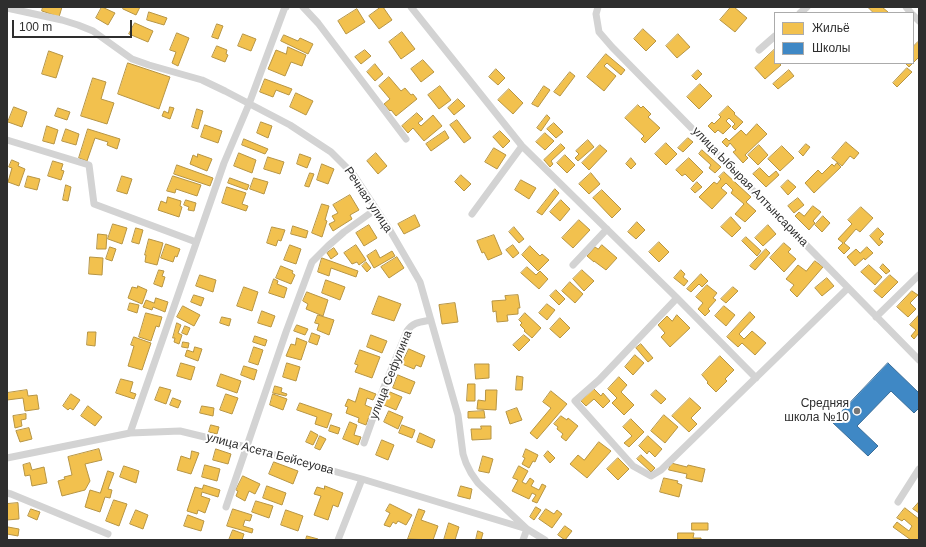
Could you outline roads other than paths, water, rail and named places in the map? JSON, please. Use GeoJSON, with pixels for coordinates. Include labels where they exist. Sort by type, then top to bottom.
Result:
{"type":"FeatureCollection","features":[{"type":"Feature","properties":{"kind":"street"},"geometry":{"type":"LineString","coordinates":[[130,433],[224,163],[249,104],[286,7]]}},
{"type":"Feature","properties":{"kind":"street"},"geometry":{"type":"LineString","coordinates":[[303,7],[318,23],[406,139]]}},
{"type":"Feature","properties":{"kind":"street"},"geometry":{"type":"LineString","coordinates":[[411,7],[522,146],[756,378]]}},
{"type":"Feature","properties":{"kind":"street","name":"улица Ыбырая Алтынсарина"},"geometry":{"type":"LineString","coordinates":[[598,7],[596,14],[600,32],[612,47],[919,360]]}},
{"type":"Feature","properties":{"kind":"street","name":"Речная улица"},"geometry":{"type":"LineString","coordinates":[[7,8],[78,25],[93,32],[132,59],[202,80],[290,125],[331,152],[354,174],[420,282],[458,416],[463,454],[471,473],[478,483],[527,529],[545,540]]}},
{"type":"Feature","properties":{"kind":"street"},"geometry":{"type":"LineString","coordinates":[[759,50],[774,37]]}},
{"type":"Feature","properties":{"kind":"street"},"geometry":{"type":"LineString","coordinates":[[7,140],[88,165],[94,204],[196,242]]}},
{"type":"Feature","properties":{"kind":"street"},"geometry":{"type":"LineString","coordinates":[[472,214],[522,146]]}},
{"type":"Feature","properties":{"kind":"street"},"geometry":{"type":"LineString","coordinates":[[226,507],[286,332],[312,262],[344,232],[376,209]]}},
{"type":"Feature","properties":{"kind":"street"},"geometry":{"type":"LineString","coordinates":[[573,266],[607,229]]}},
{"type":"Feature","properties":{"kind":"street"},"geometry":{"type":"LineString","coordinates":[[876,317],[919,275]]}},
{"type":"Feature","properties":{"kind":"street"},"geometry":{"type":"LineString","coordinates":[[677,298],[599,380],[575,401],[633,466],[651,476],[661,470],[848,288]]}},
{"type":"Feature","properties":{"kind":"street","name":"улица Сефулина"},"geometry":{"type":"LineString","coordinates":[[364,443],[384,387],[407,331],[410,326],[414,324],[431,320]]}},
{"type":"Feature","properties":{"kind":"street","name":"улица Асета Бейсеуова"},"geometry":{"type":"LineString","coordinates":[[7,458],[130,433],[180,431],[246,447],[362,479],[527,529]]}},
{"type":"Feature","properties":{"kind":"street"},"geometry":{"type":"LineString","coordinates":[[898,502],[919,469]]}},
{"type":"Feature","properties":{"kind":"street"},"geometry":{"type":"LineString","coordinates":[[338,540],[362,479]]}},
{"type":"Feature","properties":{"kind":"street"},"geometry":{"type":"LineString","coordinates":[[7,493],[108,534]]}},
{"type":"Feature","properties":{"kind":"street"},"geometry":{"type":"LineString","coordinates":[[523,540],[527,529]]}},
{"type":"Feature","properties":{"kind":"place","name":"Средняя школа №10"},"geometry":{"type":"Point","coordinates":[857,411]}}]}
